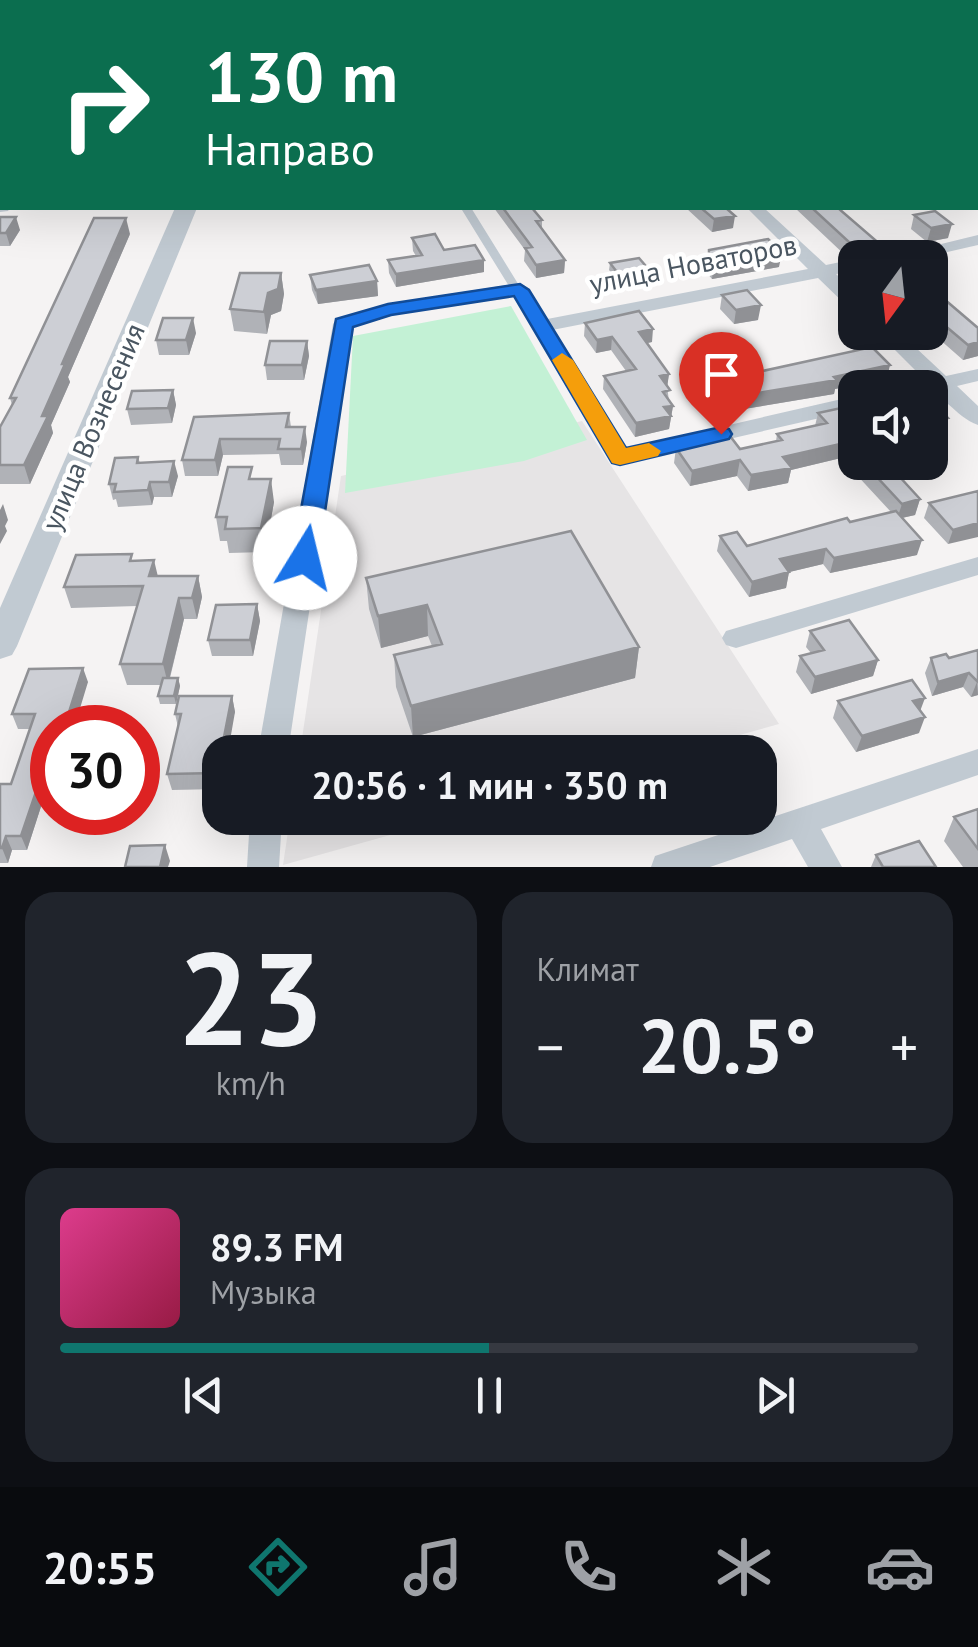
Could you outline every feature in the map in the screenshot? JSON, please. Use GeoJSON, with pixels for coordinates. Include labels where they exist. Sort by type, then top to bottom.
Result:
{"type":"FeatureCollection","features":[{"type":"Feature","properties":{"kind":"street","name":"улица Вознесения"},"geometry":{"type":"LineString","coordinates":[[0,646],[11,594],[185,210]]}},
{"type":"Feature","properties":{"kind":"street"},"geometry":{"type":"LineString","coordinates":[[757,210],[838,287]]}},
{"type":"Feature","properties":{"kind":"street"},"geometry":{"type":"LineString","coordinates":[[948,246],[978,240]]}},
{"type":"Feature","properties":{"kind":"street","name":"улица Новаторов"},"geometry":{"type":"LineString","coordinates":[[542,326],[838,269]]}},
{"type":"Feature","properties":{"kind":"street"},"geometry":{"type":"LineString","coordinates":[[276,735],[343,324],[388,310],[520,290]]}},
{"type":"Feature","properties":{"kind":"street"},"geometry":{"type":"LineString","coordinates":[[901,350],[918,370]]}},
{"type":"Feature","properties":{"kind":"street"},"geometry":{"type":"LineString","coordinates":[[948,382],[978,375]]}},
{"type":"Feature","properties":{"kind":"street"},"geometry":{"type":"LineString","coordinates":[[948,397],[978,418]]}},
{"type":"Feature","properties":{"kind":"street"},"geometry":{"type":"LineString","coordinates":[[620,457],[838,407]]}},
{"type":"Feature","properties":{"kind":"street"},"geometry":{"type":"LineString","coordinates":[[736,638],[978,566]]}},
{"type":"Feature","properties":{"kind":"street"},"geometry":{"type":"LineString","coordinates":[[667,867],[978,762]]}},
{"type":"Feature","properties":{"kind":"street"},"geometry":{"type":"LineString","coordinates":[[799,822],[826,867]]}},
{"type":"Feature","properties":{"kind":"street"},"geometry":{"type":"LineString","coordinates":[[262,867],[265,835]]}},
{"type":"Feature","properties":{"kind":"lane"},"geometry":{"type":"LineString","coordinates":[[467,210],[620,457]]}},
{"type":"Feature","properties":{"kind":"shaded area"},"geometry":{"type":"Polygon","coordinates":[[[582,421],[779,724],[740,735],[303,735],[341,476],[582,421]]]}},
{"type":"Feature","properties":{"kind":"shaded area"},"geometry":{"type":"Polygon","coordinates":[[[287,835],[390,835],[283,865],[287,835]]]}},
{"type":"Feature","properties":{"kind":"green space"},"geometry":{"type":"Polygon","coordinates":[[[511,306],[587,440],[524,461],[345,493],[353,336],[511,306]]]}},
{"type":"Feature","properties":{"kind":"building"},"geometry":{"type":"Polygon","coordinates":[[[504,210],[534,210],[542,220],[536,221],[565,260],[536,265],[525,248],[532,247],[504,210]]]}},
{"type":"Feature","properties":{"kind":"building"},"geometry":{"type":"Polygon","coordinates":[[[703,210],[728,210],[735,216],[714,219],[703,210]]]}},
{"type":"Feature","properties":{"kind":"building"},"geometry":{"type":"Polygon","coordinates":[[[814,210],[840,210],[875,240],[847,240],[814,210]]]}},
{"type":"Feature","properties":{"kind":"building"},"geometry":{"type":"Polygon","coordinates":[[[935,211],[952,224],[931,228],[914,215],[935,211]]]}},
{"type":"Feature","properties":{"kind":"building"},"geometry":{"type":"Polygon","coordinates":[[[0,217],[16,217],[6,233],[0,233],[0,217]]]}},
{"type":"Feature","properties":{"kind":"building"},"geometry":{"type":"Polygon","coordinates":[[[94,218],[126,218],[62,364],[42,416],[48,416],[24,465],[0,465],[0,427],[16,398],[10,398],[94,218]]]}},
{"type":"Feature","properties":{"kind":"building"},"geometry":{"type":"Polygon","coordinates":[[[435,234],[444,250],[475,245],[484,260],[396,274],[388,260],[422,255],[412,238],[435,234]]]}},
{"type":"Feature","properties":{"kind":"building"},"geometry":{"type":"Polygon","coordinates":[[[768,239],[782,253],[714,264],[709,259],[709,250],[768,239]]]}},
{"type":"Feature","properties":{"kind":"building"},"geometry":{"type":"Polygon","coordinates":[[[639,258],[650,271],[620,276],[610,263],[639,258]]]}},
{"type":"Feature","properties":{"kind":"building"},"geometry":{"type":"Polygon","coordinates":[[[369,265],[377,281],[316,290],[310,275],[369,265]]]}},
{"type":"Feature","properties":{"kind":"building"},"geometry":{"type":"Polygon","coordinates":[[[240,273],[281,273],[278,289],[268,293],[264,312],[230,309],[240,273]]]}},
{"type":"Feature","properties":{"kind":"building"},"geometry":{"type":"Polygon","coordinates":[[[747,290],[761,305],[736,310],[722,295],[747,290]]]}},
{"type":"Feature","properties":{"kind":"building"},"geometry":{"type":"Polygon","coordinates":[[[948,302],[978,328],[978,342],[968,345],[948,328],[948,302]]]}},
{"type":"Feature","properties":{"kind":"building"},"geometry":{"type":"Polygon","coordinates":[[[639,311],[653,329],[639,332],[669,374],[660,376],[670,390],[663,392],[673,406],[664,407],[671,416],[636,423],[604,376],[636,369],[612,337],[597,340],[585,323],[639,311]]]}},
{"type":"Feature","properties":{"kind":"building"},"geometry":{"type":"Polygon","coordinates":[[[163,318],[193,318],[186,340],[156,340],[163,318]]]}},
{"type":"Feature","properties":{"kind":"building"},"geometry":{"type":"Polygon","coordinates":[[[270,341],[307,341],[302,365],[265,365],[270,341]]]}},
{"type":"Feature","properties":{"kind":"building"},"geometry":{"type":"Polygon","coordinates":[[[858,350],[875,350],[890,365],[838,370],[838,376],[834,377],[837,380],[740,396],[726,379],[858,350]]]}},
{"type":"Feature","properties":{"kind":"building"},"geometry":{"type":"Polygon","coordinates":[[[173,390],[168,408],[127,409],[132,391],[173,390]]]}},
{"type":"Feature","properties":{"kind":"building"},"geometry":{"type":"Polygon","coordinates":[[[838,409],[838,445],[783,457],[792,468],[751,475],[740,460],[692,471],[676,448],[730,436],[740,449],[782,440],[777,434],[827,423],[818,413],[838,409]]]}},
{"type":"Feature","properties":{"kind":"building"},"geometry":{"type":"Polygon","coordinates":[[[289,413],[286,427],[305,427],[301,449],[278,449],[280,439],[220,439],[215,460],[182,460],[194,417],[289,413]]]}},
{"type":"Feature","properties":{"kind":"building"},"geometry":{"type":"Polygon","coordinates":[[[138,457],[137,463],[174,461],[169,482],[150,482],[148,490],[114,492],[116,484],[109,484],[115,458],[138,457]]]}},
{"type":"Feature","properties":{"kind":"building"},"geometry":{"type":"Polygon","coordinates":[[[228,467],[252,467],[249,479],[271,479],[261,528],[225,529],[227,517],[216,517],[228,467]]]}},
{"type":"Feature","properties":{"kind":"building"},"geometry":{"type":"Polygon","coordinates":[[[880,480],[903,480],[920,499],[902,504],[880,480]]]}},
{"type":"Feature","properties":{"kind":"building"},"geometry":{"type":"Polygon","coordinates":[[[978,491],[978,523],[953,530],[929,503],[978,491]]]}},
{"type":"Feature","properties":{"kind":"building"},"geometry":{"type":"Polygon","coordinates":[[[896,511],[922,540],[834,558],[826,549],[780,559],[789,572],[752,582],[720,536],[737,532],[747,546],[847,518],[850,522],[896,511]]]}},
{"type":"Feature","properties":{"kind":"building"},"geometry":{"type":"Polygon","coordinates":[[[571,531],[639,647],[411,706],[394,655],[442,644],[427,605],[378,616],[366,578],[571,531]]]}},
{"type":"Feature","properties":{"kind":"building"},"geometry":{"type":"Polygon","coordinates":[[[132,554],[130,561],[154,560],[149,576],[198,576],[192,598],[179,598],[163,664],[120,664],[143,586],[64,587],[76,555],[132,554]]]}},
{"type":"Feature","properties":{"kind":"building"},"geometry":{"type":"Polygon","coordinates":[[[257,604],[250,640],[208,640],[216,605],[257,604]]]}},
{"type":"Feature","properties":{"kind":"building"},"geometry":{"type":"Polygon","coordinates":[[[849,620],[878,660],[815,677],[800,656],[824,650],[810,631],[849,620]]]}},
{"type":"Feature","properties":{"kind":"building"},"geometry":{"type":"Polygon","coordinates":[[[978,650],[978,682],[969,673],[938,682],[931,658],[946,654],[949,658],[978,650]]]}},
{"type":"Feature","properties":{"kind":"building"},"geometry":{"type":"Polygon","coordinates":[[[83,668],[71,705],[30,705],[30,714],[12,714],[29,669],[83,668]]]}},
{"type":"Feature","properties":{"kind":"building"},"geometry":{"type":"Polygon","coordinates":[[[163,678],[178,678],[174,696],[158,696],[163,678]]]}},
{"type":"Feature","properties":{"kind":"building"},"geometry":{"type":"Polygon","coordinates":[[[912,680],[925,698],[913,701],[925,717],[862,736],[838,701],[912,680]]]}},
{"type":"Feature","properties":{"kind":"building"},"geometry":{"type":"Polygon","coordinates":[[[179,696],[232,696],[224,735],[202,735],[202,773],[167,774],[181,714],[175,714],[179,696]]]}},
{"type":"Feature","properties":{"kind":"building"},"geometry":{"type":"Polygon","coordinates":[[[30,729],[30,809],[21,836],[6,836],[0,848],[0,784],[11,784],[30,729]]]}},
{"type":"Feature","properties":{"kind":"building"},"geometry":{"type":"Polygon","coordinates":[[[978,809],[978,849],[954,817],[978,809]]]}},
{"type":"Feature","properties":{"kind":"building"},"geometry":{"type":"Polygon","coordinates":[[[919,841],[936,867],[883,867],[876,855],[919,841]]]}},
{"type":"Feature","properties":{"kind":"building"},"geometry":{"type":"Polygon","coordinates":[[[165,845],[160,867],[125,867],[130,846],[165,845]]]}},
{"type":"Feature","properties":{"kind":"slow traffic"},"geometry":{"type":"LineString","coordinates":[[562,360],[620,457],[649,451]]}},
{"type":"Feature","properties":{"kind":"route"},"geometry":{"type":"LineString","coordinates":[[305,558],[343,324],[388,310],[520,290],[620,457],[721,434]]}}]}
